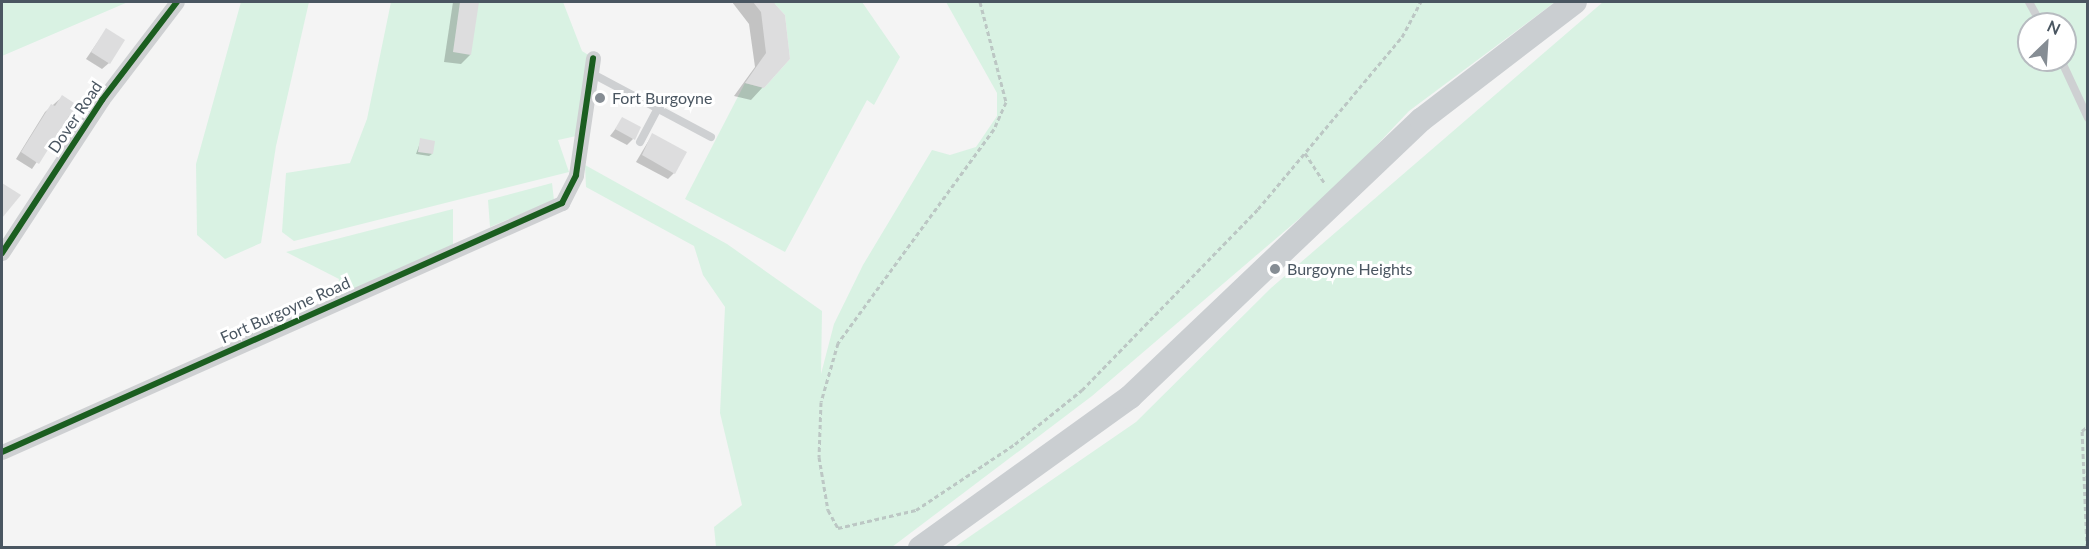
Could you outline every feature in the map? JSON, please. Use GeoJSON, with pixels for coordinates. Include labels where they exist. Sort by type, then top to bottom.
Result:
{"type":"FeatureCollection","features":[{"type":"Feature","properties":{"kind":"main road"},"geometry":{"type":"LineString","coordinates":[[920,548],[1130,397],[1421,120],[1575,2]]}},
{"type":"Feature","properties":{"kind":"street","name":"Dover Road"},"geometry":{"type":"LineString","coordinates":[[2,253],[102,100],[177,2]]}},
{"type":"Feature","properties":{"kind":"street","name":"Fort Burgoyne Road"},"geometry":{"type":"LineString","coordinates":[[2,452],[562,203],[573,186],[592,65]]}},
{"type":"Feature","properties":{"kind":"lane"},"geometry":{"type":"LineString","coordinates":[[592,65],[658,108],[711,136]]}},
{"type":"Feature","properties":{"kind":"lane"},"geometry":{"type":"LineString","coordinates":[[2067,72],[2088,118]]}},
{"type":"Feature","properties":{"kind":"lane"},"geometry":{"type":"LineString","coordinates":[[640,142],[658,108]]}},
{"type":"Feature","properties":{"kind":"path"},"geometry":{"type":"LineString","coordinates":[[980,2],[1006,102],[994,129],[838,343],[820,402],[819,457],[828,510],[838,528],[916,510],[1015,444],[1082,390],[1258,209],[1401,37],[1421,2]]}},
{"type":"Feature","properties":{"kind":"path"},"geometry":{"type":"LineString","coordinates":[[1305,153],[1335,201]]}},
{"type":"Feature","properties":{"kind":"path"},"geometry":{"type":"LineString","coordinates":[[2087,548],[2082,432],[2088,426]]}},
{"type":"Feature","properties":{"kind":"green space"},"geometry":{"type":"Polygon","coordinates":[[[2,2],[128,2],[2,56],[2,2]]]}},
{"type":"Feature","properties":{"kind":"green space"},"geometry":{"type":"Polygon","coordinates":[[[241,2],[309,2],[276,146],[261,243],[225,259],[197,235],[196,164],[241,2]]]}},
{"type":"Feature","properties":{"kind":"green space"},"geometry":{"type":"Polygon","coordinates":[[[391,2],[563,2],[582,51],[593,58],[581,135],[558,140],[569,172],[294,241],[282,232],[286,173],[350,163],[367,119],[391,2]]]}},
{"type":"Feature","properties":{"kind":"green space"},"geometry":{"type":"Polygon","coordinates":[[[773,2],[862,2],[900,57],[874,105],[867,100],[785,252],[685,199],[745,83],[764,88],[790,59],[785,15],[773,2]]]}},
{"type":"Feature","properties":{"kind":"green space"},"geometry":{"type":"Polygon","coordinates":[[[946,2],[1555,2],[1409,111],[1342,182],[1092,396],[892,547],[716,547],[714,527],[742,505],[720,413],[725,307],[703,275],[694,246],[586,187],[585,165],[727,244],[822,311],[821,374],[834,324],[863,265],[932,150],[950,155],[976,147],[997,116],[997,93],[946,2]]]}},
{"type":"Feature","properties":{"kind":"green space"},"geometry":{"type":"Polygon","coordinates":[[[1603,2],[2087,2],[2087,547],[953,548],[1136,422],[1271,288],[1603,2]]]}},
{"type":"Feature","properties":{"kind":"green space"},"geometry":{"type":"Polygon","coordinates":[[[552,183],[554,200],[490,227],[488,200],[552,183]]]}},
{"type":"Feature","properties":{"kind":"green space"},"geometry":{"type":"Polygon","coordinates":[[[453,209],[453,247],[336,298],[339,279],[286,252],[453,209]]]}},
{"type":"Feature","properties":{"kind":"building"},"geometry":{"type":"Polygon","coordinates":[[[460,2],[479,2],[471,55],[453,52],[460,2]]]}},
{"type":"Feature","properties":{"kind":"building"},"geometry":{"type":"Polygon","coordinates":[[[753,2],[773,2],[785,15],[790,59],[764,88],[745,83],[766,53],[761,12],[753,2]]]}},
{"type":"Feature","properties":{"kind":"building"},"geometry":{"type":"Polygon","coordinates":[[[106,28],[125,40],[110,64],[91,52],[106,28]]]}},
{"type":"Feature","properties":{"kind":"building"},"geometry":{"type":"Polygon","coordinates":[[[62,95],[80,107],[73,118],[69,116],[39,164],[21,152],[51,104],[55,106],[62,95]]]}},
{"type":"Feature","properties":{"kind":"building"},"geometry":{"type":"Polygon","coordinates":[[[622,117],[641,127],[635,140],[615,129],[622,117]]]}},
{"type":"Feature","properties":{"kind":"building"},"geometry":{"type":"Polygon","coordinates":[[[652,133],[687,152],[675,174],[642,155],[652,133]]]}},
{"type":"Feature","properties":{"kind":"building"},"geometry":{"type":"Polygon","coordinates":[[[420,138],[435,141],[433,154],[418,152],[420,138]]]}},
{"type":"Feature","properties":{"kind":"building"},"geometry":{"type":"Polygon","coordinates":[[[2,183],[21,195],[2,218],[2,183]]]}},
{"type":"Feature","properties":{"kind":"cycle path"},"geometry":{"type":"LineString","coordinates":[[2,253],[102,100],[177,2]]}},
{"type":"Feature","properties":{"kind":"cycle path"},"geometry":{"type":"LineString","coordinates":[[2,452],[562,203],[576,175],[593,58]]}},
{"type":"Feature","properties":{"kind":"place","name":"Fort Burgoyne"},"geometry":{"type":"Point","coordinates":[600,98]}},
{"type":"Feature","properties":{"kind":"place","name":"Burgoyne Heights"},"geometry":{"type":"Point","coordinates":[1275,269]}}]}
